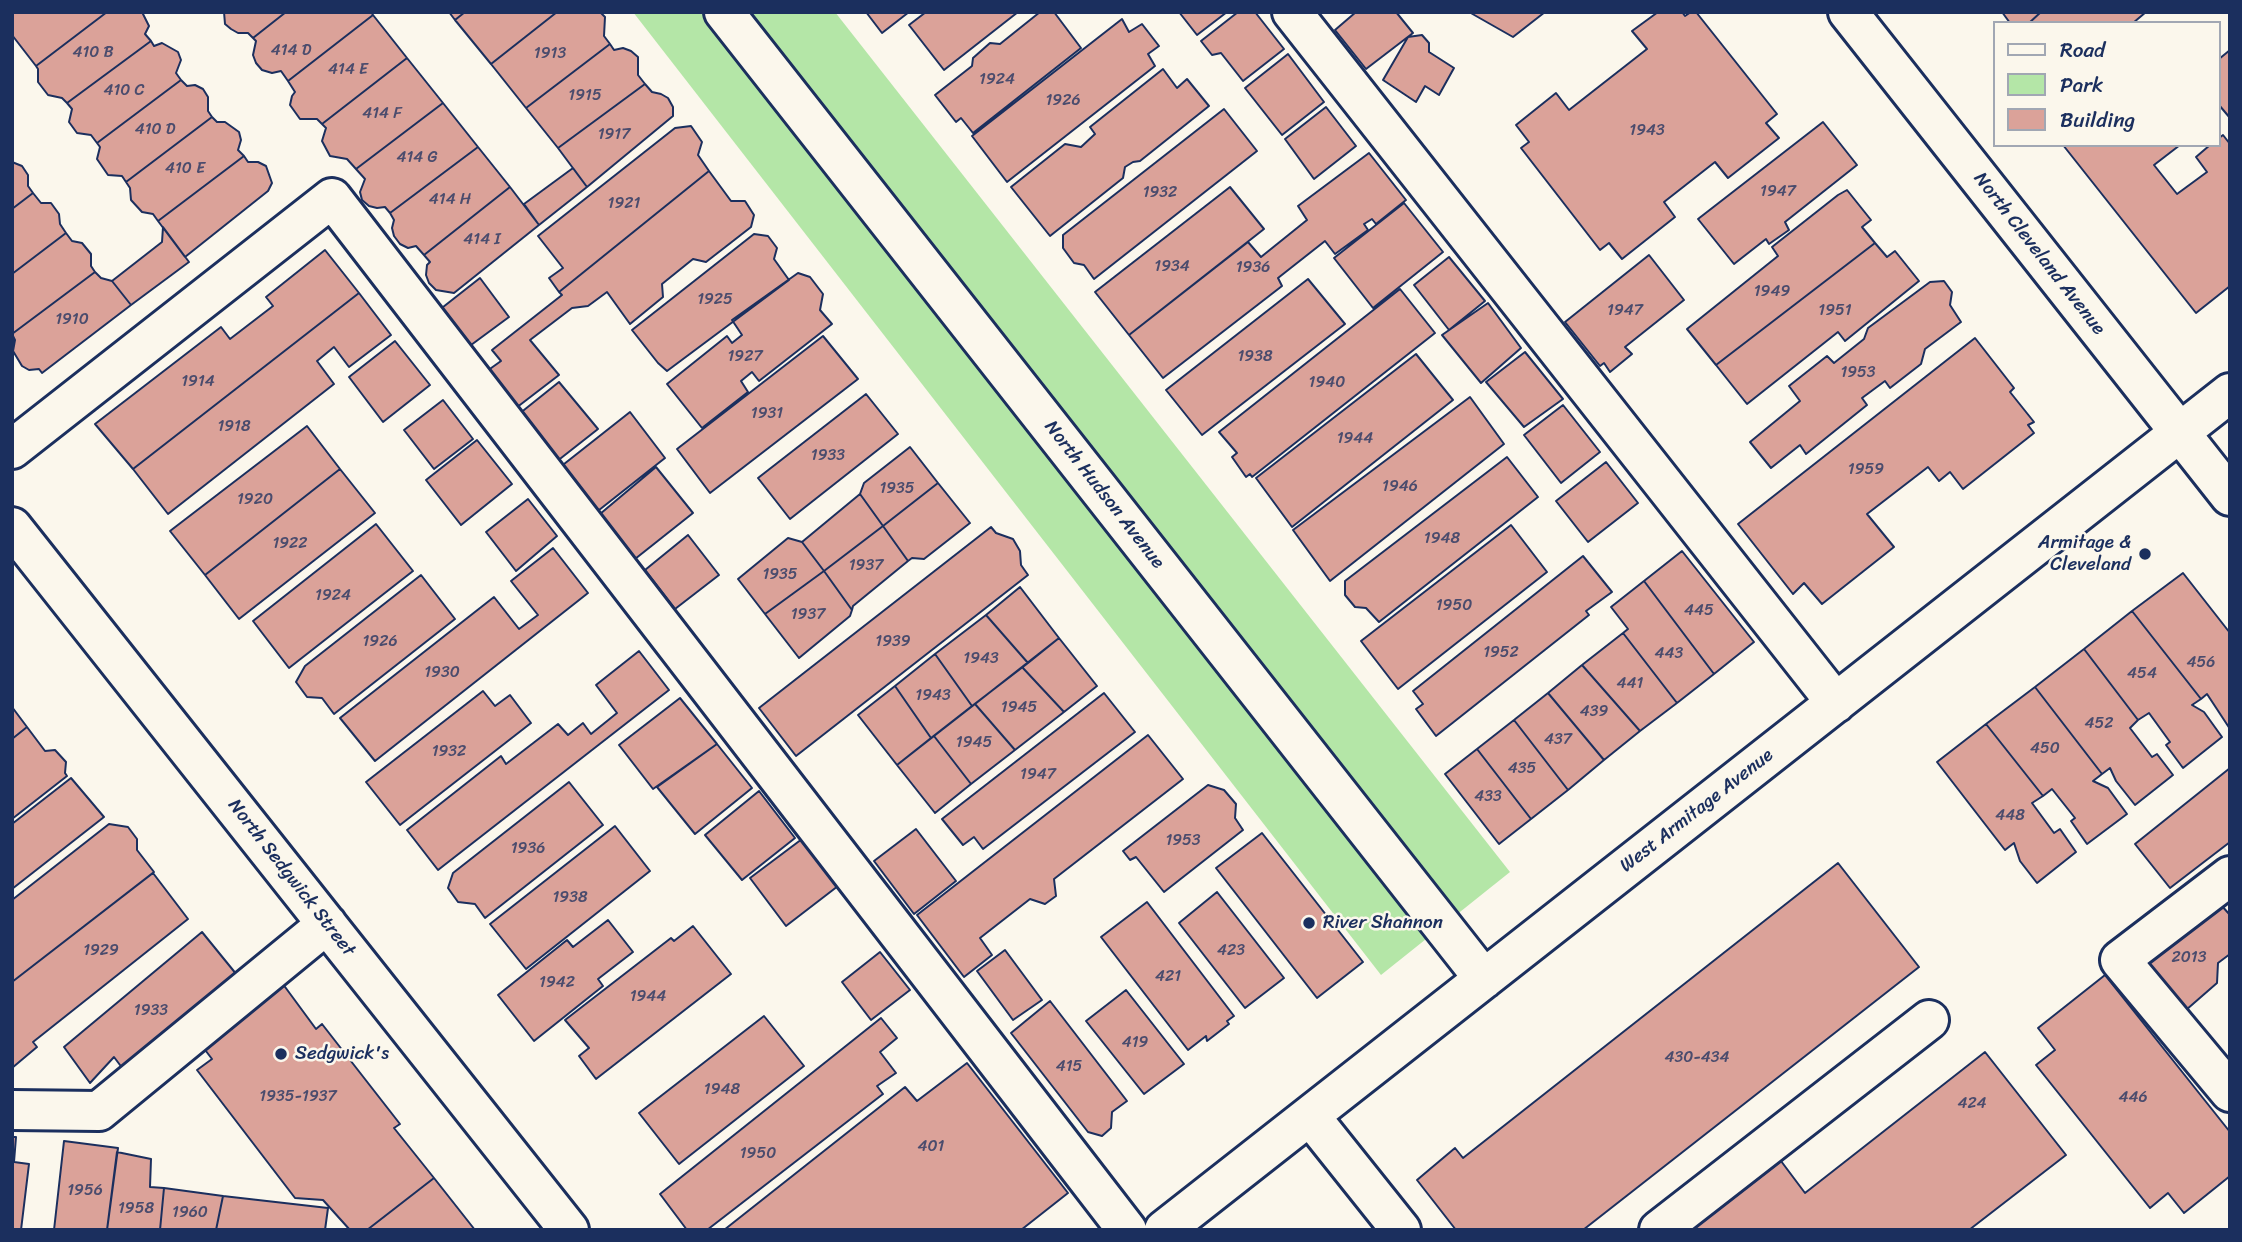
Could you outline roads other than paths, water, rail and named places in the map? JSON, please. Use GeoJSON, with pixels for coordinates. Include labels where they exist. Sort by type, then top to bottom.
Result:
{"type":"FeatureCollection","features":[{"type":"Feature","properties":{"kind":"street","name":"North Hudson Avenue"},"geometry":{"type":"LineString","coordinates":[[724,12],[1484,979]]}},
{"type":"Feature","properties":{"kind":"street"},"geometry":{"type":"LineString","coordinates":[[1292,12],[1836,703]]}},
{"type":"Feature","properties":{"kind":"street","name":"North Cleveland Avenue"},"geometry":{"type":"LineString","coordinates":[[1848,12],[2230,496]]}},
{"type":"Feature","properties":{"kind":"street"},"geometry":{"type":"LineString","coordinates":[[12,449],[332,198],[1127,1230]]}},
{"type":"Feature","properties":{"kind":"street","name":"West Armitage Avenue"},"geometry":{"type":"LineString","coordinates":[[1164,1230],[2230,393]]}},
{"type":"Feature","properties":{"kind":"street","name":"North Sedgwick Street"},"geometry":{"type":"LineString","coordinates":[[12,527],[569,1230]]}},
{"type":"Feature","properties":{"kind":"street"},"geometry":{"type":"LineString","coordinates":[[2230,876],[2120,960],[2230,1092]]}},
{"type":"Feature","properties":{"kind":"street"},"geometry":{"type":"LineString","coordinates":[[12,1110],[99,1111],[327,924]]}},
{"type":"Feature","properties":{"kind":"street"},"geometry":{"type":"LineString","coordinates":[[1659,1230],[1928,1020]]}},
{"type":"Feature","properties":{"kind":"street"},"geometry":{"type":"LineString","coordinates":[[1310,1116],[1401,1230]]}},
{"type":"Feature","properties":{"kind":"place","name":"Armitage & Cleveland"},"geometry":{"type":"Point","coordinates":[2145,554]}},
{"type":"Feature","properties":{"kind":"place","name":"River Shannon"},"geometry":{"type":"Point","coordinates":[1309,923]}},
{"type":"Feature","properties":{"kind":"place","name":"Sedgwick's"},"geometry":{"type":"Point","coordinates":[281,1054]}}]}
